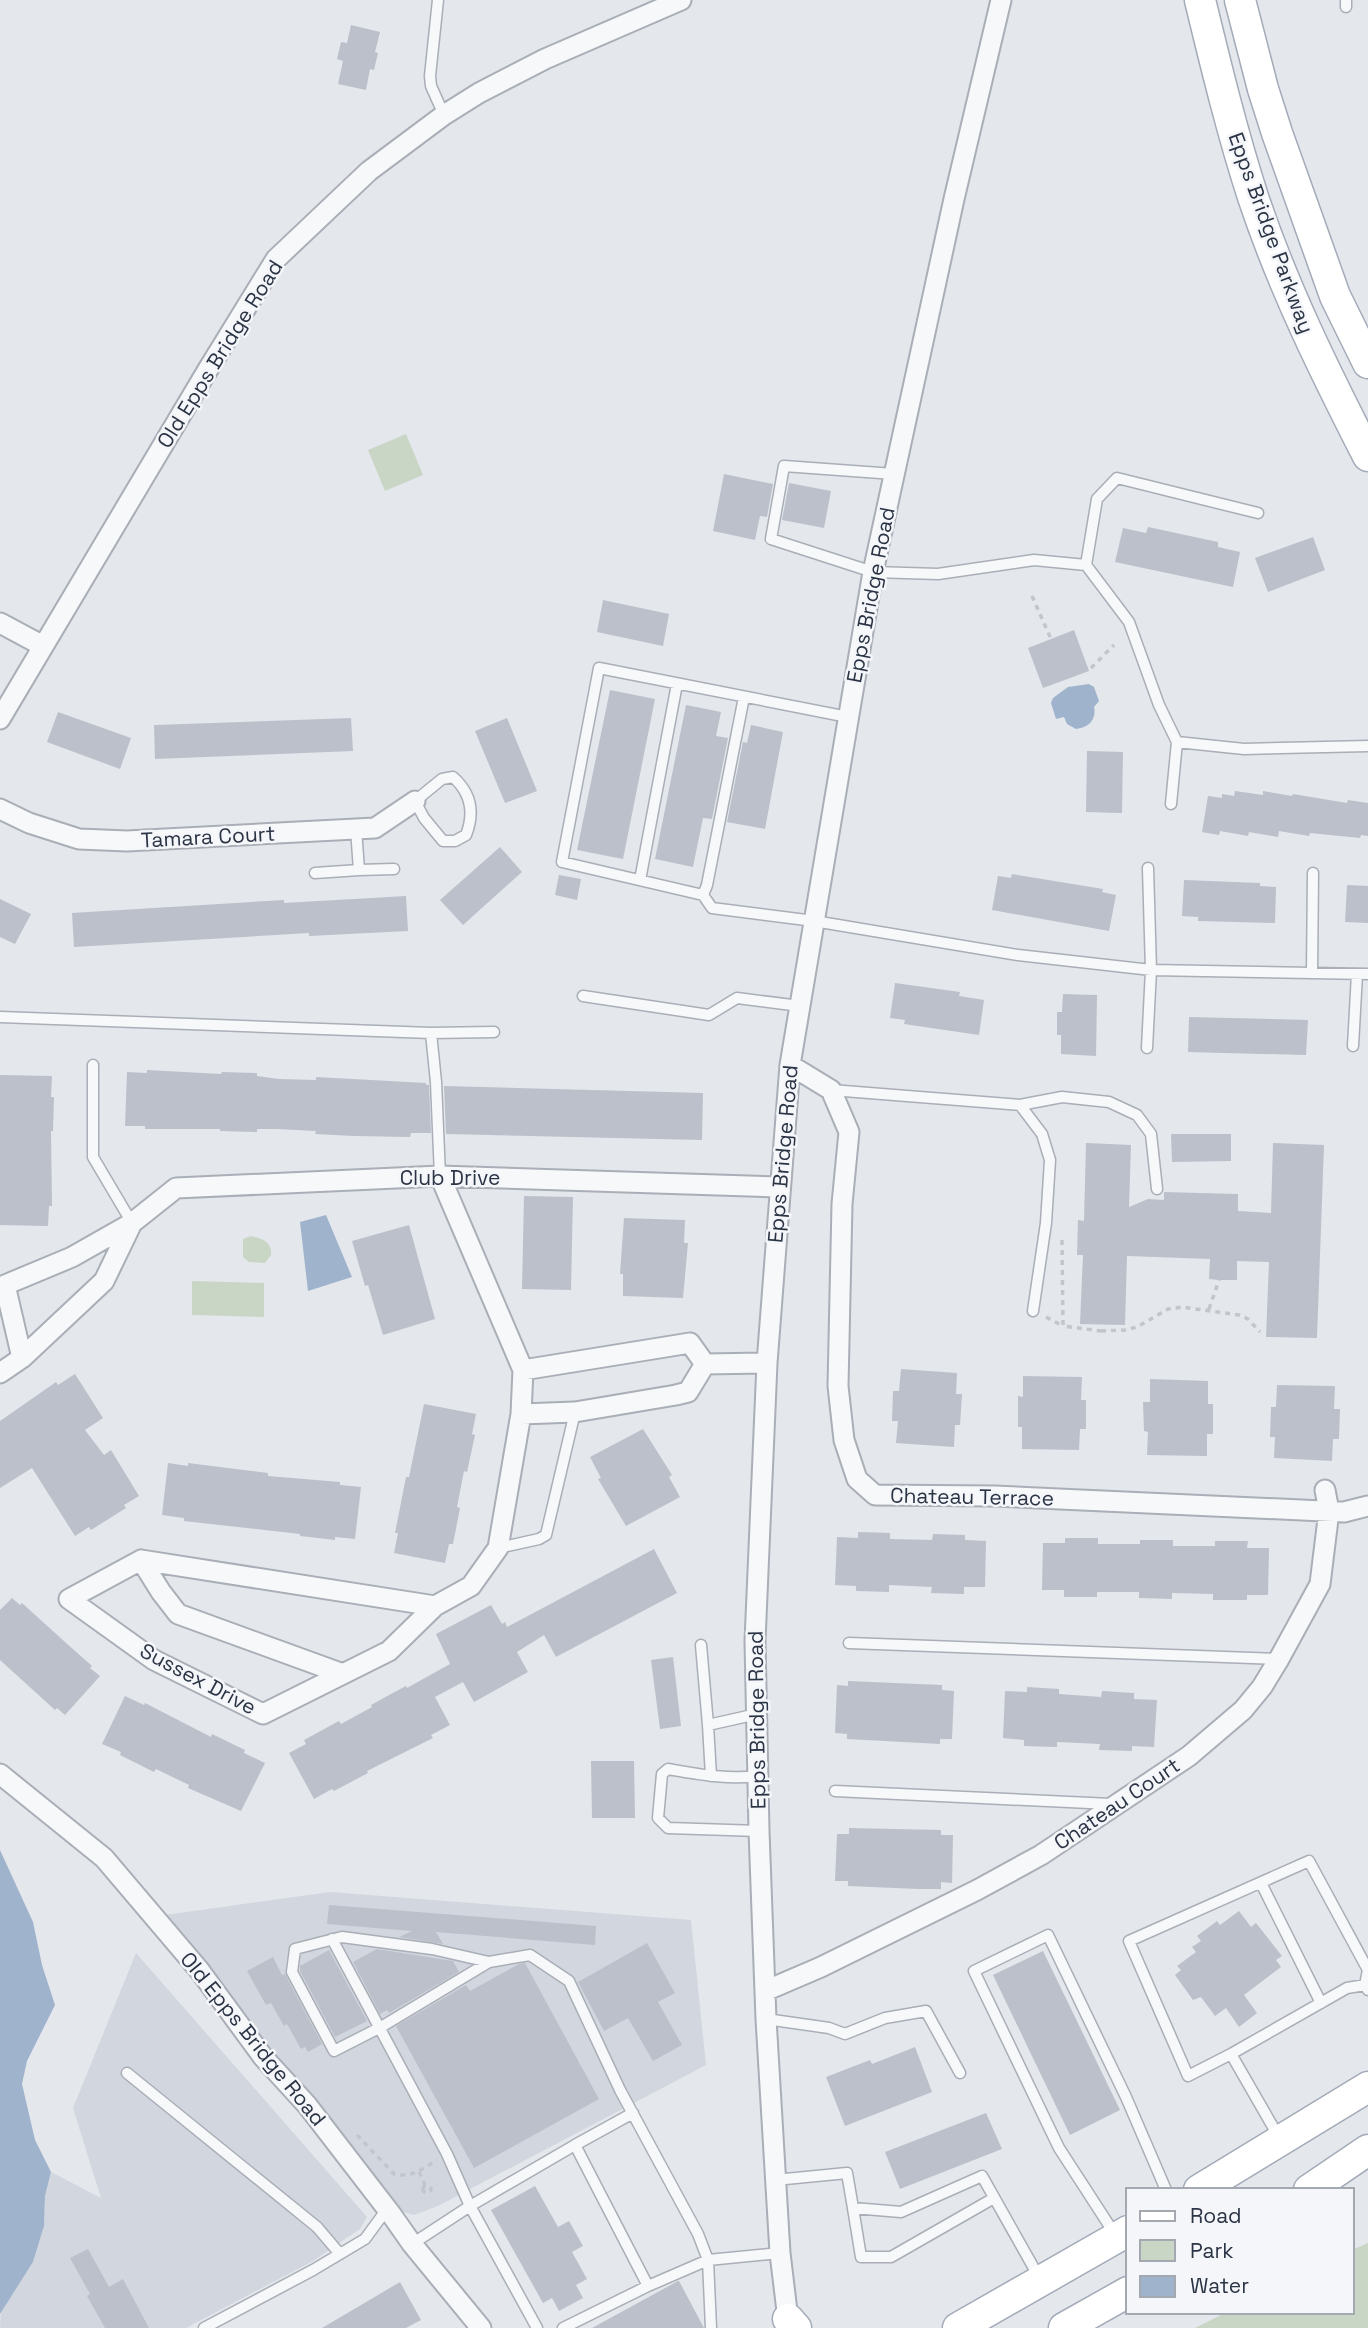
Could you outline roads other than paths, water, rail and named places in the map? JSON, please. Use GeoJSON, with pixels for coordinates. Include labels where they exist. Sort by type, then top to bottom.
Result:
{"type":"FeatureCollection","features":[{"type":"Feature","properties":{"kind":"main road","name":"Epps Bridge Parkway"},"geometry":{"type":"LineString","coordinates":[[1200,0],[1225,105],[1254,199],[1309,339],[1368,456]]}},
{"type":"Feature","properties":{"kind":"main road","name":"Epps Bridge Parkway"},"geometry":{"type":"LineString","coordinates":[[1240,0],[1277,133],[1335,296],[1368,363]]}},
{"type":"Feature","properties":{"kind":"main road"},"geometry":{"type":"LineString","coordinates":[[1202,2188],[1368,2087]]}},
{"type":"Feature","properties":{"kind":"main road"},"geometry":{"type":"LineString","coordinates":[[1311,2188],[1368,2150]]}},
{"type":"Feature","properties":{"kind":"main road"},"geometry":{"type":"LineString","coordinates":[[1324,2188],[1368,2166]]}},
{"type":"Feature","properties":{"kind":"main road"},"geometry":{"type":"LineString","coordinates":[[958,2328],[1123,2234]]}},
{"type":"Feature","properties":{"kind":"main road"},"geometry":{"type":"LineString","coordinates":[[1064,2328],[1126,2293]]}},
{"type":"Feature","properties":{"kind":"street","name":"Old Epps Bridge Road"},"geometry":{"type":"LineString","coordinates":[[0,719],[276,259],[369,170],[444,115],[479,93],[545,59],[681,0]]}},
{"type":"Feature","properties":{"kind":"street","name":"Epps Bridge Road"},"geometry":{"type":"LineString","coordinates":[[791,2325],[780,2253],[766,2019],[755,1641],[767,1363],[790,1065],[873,572],[954,199],[1001,0]]}},
{"type":"Feature","properties":{"kind":"street"},"geometry":{"type":"LineString","coordinates":[[0,623],[43,646]]}},
{"type":"Feature","properties":{"kind":"street","name":"Tamara Court"},"geometry":{"type":"LineString","coordinates":[[0,808],[29,823],[79,839],[127,841],[374,828],[415,802]]}},
{"type":"Feature","properties":{"kind":"street"},"geometry":{"type":"LineString","coordinates":[[790,1065],[831,1090]]}},
{"type":"Feature","properties":{"kind":"street","name":"Chateau Terrace"},"geometry":{"type":"LineString","coordinates":[[831,1090],[849,1132],[842,1204],[838,1386],[844,1440],[857,1479],[875,1495],[995,1496],[1344,1512],[1368,1506]]}},
{"type":"Feature","properties":{"kind":"street"},"geometry":{"type":"LineString","coordinates":[[440,1176],[523,1370],[690,1343],[705,1364]]}},
{"type":"Feature","properties":{"kind":"street","name":"Club Drive"},"geometry":{"type":"LineString","coordinates":[[22,1358],[2,1284],[72,1257],[132,1223],[176,1188],[440,1176],[779,1187]]}},
{"type":"Feature","properties":{"kind":"street","name":"Club Drive"},"geometry":{"type":"LineString","coordinates":[[0,1373],[22,1358],[104,1280],[132,1223]]}},
{"type":"Feature","properties":{"kind":"street"},"geometry":{"type":"LineString","coordinates":[[705,1364],[767,1363]]}},
{"type":"Feature","properties":{"kind":"street"},"geometry":{"type":"LineString","coordinates":[[522,1414],[575,1412],[688,1392],[705,1364]]}},
{"type":"Feature","properties":{"kind":"street","name":"Sussex Drive"},"geometry":{"type":"LineString","coordinates":[[141,1560],[69,1599],[154,1660],[263,1714],[344,1674],[389,1651],[435,1606],[471,1586],[498,1548],[522,1414],[523,1370]]}},
{"type":"Feature","properties":{"kind":"street","name":"Chateau Court"},"geometry":{"type":"LineString","coordinates":[[765,1991],[821,1967],[976,1891],[1041,1855],[1189,1756],[1242,1710],[1262,1687],[1320,1584],[1329,1511],[1325,1490]]}},
{"type":"Feature","properties":{"kind":"street"},"geometry":{"type":"LineString","coordinates":[[141,1560],[435,1606]]}},
{"type":"Feature","properties":{"kind":"street"},"geometry":{"type":"LineString","coordinates":[[141,1560],[160,1592],[178,1614],[344,1674]]}},
{"type":"Feature","properties":{"kind":"street","name":"Old Epps Bridge Road"},"geometry":{"type":"LineString","coordinates":[[0,1774],[104,1858],[200,1971],[263,2057],[307,2105],[412,2244],[481,2328]]}},
{"type":"Feature","properties":{"kind":"lane"},"geometry":{"type":"LineString","coordinates":[[438,0],[430,76],[431,86],[444,115]]}},
{"type":"Feature","properties":{"kind":"lane"},"geometry":{"type":"LineString","coordinates":[[894,474],[784,466],[771,540],[873,572],[938,574],[1034,560],[1086,565]]}},
{"type":"Feature","properties":{"kind":"lane"},"geometry":{"type":"LineString","coordinates":[[1171,804],[1177,742],[1159,705],[1129,622],[1086,565],[1097,499],[1117,478],[1258,513]]}},
{"type":"Feature","properties":{"kind":"lane"},"geometry":{"type":"LineString","coordinates":[[848,717],[599,668],[562,862],[703,895],[712,908],[814,921],[1018,955],[1151,970],[1368,974]]}},
{"type":"Feature","properties":{"kind":"lane"},"geometry":{"type":"LineString","coordinates":[[640,880],[677,684]]}},
{"type":"Feature","properties":{"kind":"lane"},"geometry":{"type":"LineString","coordinates":[[703,895],[744,697]]}},
{"type":"Feature","properties":{"kind":"lane"},"geometry":{"type":"LineString","coordinates":[[1177,742],[1244,749],[1368,746]]}},
{"type":"Feature","properties":{"kind":"lane"},"geometry":{"type":"LineString","coordinates":[[453,777],[465,788],[472,814],[466,835],[455,841],[443,841],[415,802],[442,779],[453,777]]}},
{"type":"Feature","properties":{"kind":"lane"},"geometry":{"type":"LineString","coordinates":[[356,829],[359,870]]}},
{"type":"Feature","properties":{"kind":"lane"},"geometry":{"type":"LineString","coordinates":[[1147,1048],[1151,970],[1148,868]]}},
{"type":"Feature","properties":{"kind":"lane"},"geometry":{"type":"LineString","coordinates":[[315,873],[394,869]]}},
{"type":"Feature","properties":{"kind":"lane"},"geometry":{"type":"LineString","coordinates":[[1312,973],[1313,873]]}},
{"type":"Feature","properties":{"kind":"lane"},"geometry":{"type":"LineString","coordinates":[[1353,1046],[1357,974]]}},
{"type":"Feature","properties":{"kind":"lane"},"geometry":{"type":"LineString","coordinates":[[583,996],[709,1015],[737,998],[800,1006]]}},
{"type":"Feature","properties":{"kind":"lane"},"geometry":{"type":"LineString","coordinates":[[0,1017],[431,1033],[494,1032]]}},
{"type":"Feature","properties":{"kind":"lane"},"geometry":{"type":"LineString","coordinates":[[431,1033],[440,1176]]}},
{"type":"Feature","properties":{"kind":"lane"},"geometry":{"type":"LineString","coordinates":[[93,1066],[93,1157],[132,1223]]}},
{"type":"Feature","properties":{"kind":"lane"},"geometry":{"type":"LineString","coordinates":[[831,1090],[1020,1105],[1062,1097],[1109,1102],[1137,1115],[1151,1134],[1157,1189]]}},
{"type":"Feature","properties":{"kind":"lane"},"geometry":{"type":"LineString","coordinates":[[1020,1105],[1042,1134],[1050,1160],[1046,1223],[1033,1311]]}},
{"type":"Feature","properties":{"kind":"lane"},"geometry":{"type":"LineString","coordinates":[[498,1548],[546,1535],[575,1412]]}},
{"type":"Feature","properties":{"kind":"lane"},"geometry":{"type":"LineString","coordinates":[[849,1643],[1279,1658]]}},
{"type":"Feature","properties":{"kind":"lane"},"geometry":{"type":"LineString","coordinates":[[701,1645],[711,1776]]}},
{"type":"Feature","properties":{"kind":"lane"},"geometry":{"type":"LineString","coordinates":[[708,1725],[757,1714]]}},
{"type":"Feature","properties":{"kind":"lane"},"geometry":{"type":"LineString","coordinates":[[757,1776],[711,1776],[668,1769],[662,1774],[658,1818],[668,1828],[759,1831]]}},
{"type":"Feature","properties":{"kind":"lane"},"geometry":{"type":"LineString","coordinates":[[835,1791],[1119,1804]]}},
{"type":"Feature","properties":{"kind":"lane"},"geometry":{"type":"LineString","coordinates":[[1309,1861],[1368,1970],[1366,1988],[1348,1988],[1188,2076],[1129,1941],[1309,1861]]}},
{"type":"Feature","properties":{"kind":"lane"},"geometry":{"type":"LineString","coordinates":[[1261,1883],[1321,2003]]}},
{"type":"Feature","properties":{"kind":"lane"},"geometry":{"type":"LineString","coordinates":[[1123,2234],[1059,2148],[974,1970],[1048,1935],[1126,2097],[1165,2188]]}},
{"type":"Feature","properties":{"kind":"lane"},"geometry":{"type":"LineString","coordinates":[[489,1962],[432,1949],[342,1937],[295,1949],[292,1972],[334,2051],[381,2027],[489,1962],[530,1955],[569,1981],[633,2113],[698,2234],[708,2260],[711,2328]]}},
{"type":"Feature","properties":{"kind":"lane"},"geometry":{"type":"LineString","coordinates":[[332,1939],[447,2154],[470,2206],[537,2328]]}},
{"type":"Feature","properties":{"kind":"lane"},"geometry":{"type":"LineString","coordinates":[[766,2019],[830,2028],[845,2034],[885,2018],[926,2011],[960,2073]]}},
{"type":"Feature","properties":{"kind":"lane"},"geometry":{"type":"LineString","coordinates":[[1231,2054],[1281,2141]]}},
{"type":"Feature","properties":{"kind":"lane"},"geometry":{"type":"LineString","coordinates":[[127,2074],[317,2227],[340,2254]]}},
{"type":"Feature","properties":{"kind":"lane"},"geometry":{"type":"LineString","coordinates":[[412,2244],[470,2206],[633,2113]]}},
{"type":"Feature","properties":{"kind":"lane"},"geometry":{"type":"LineString","coordinates":[[575,2145],[648,2286]]}},
{"type":"Feature","properties":{"kind":"lane"},"geometry":{"type":"LineString","coordinates":[[775,2180],[847,2173],[860,2257],[891,2257],[994,2197]]}},
{"type":"Feature","properties":{"kind":"lane"},"geometry":{"type":"LineString","coordinates":[[853,2208],[901,2212],[982,2176],[1040,2280]]}},
{"type":"Feature","properties":{"kind":"lane"},"geometry":{"type":"LineString","coordinates":[[204,2328],[365,2239],[387,2209]]}},
{"type":"Feature","properties":{"kind":"lane"},"geometry":{"type":"LineString","coordinates":[[563,2328],[708,2260],[780,2253]]}},
{"type":"Feature","properties":{"kind":"water"},"geometry":{"type":"Polygon","coordinates":[[[1089,684],[1094,687],[1099,701],[1094,707],[1091,722],[1076,729],[1067,724],[1064,717],[1056,719],[1051,703],[1053,698],[1068,687],[1089,684]]]}},
{"type":"Feature","properties":{"kind":"water"},"geometry":{"type":"Polygon","coordinates":[[[326,1215],[352,1277],[308,1291],[300,1222],[326,1215]]]}},
{"type":"Feature","properties":{"kind":"water"},"geometry":{"type":"Polygon","coordinates":[[[0,1850],[33,1922],[42,1965],[55,2005],[27,2061],[22,2084],[35,2140],[51,2172],[45,2196],[44,2226],[33,2262],[0,2314],[0,1850]]]}}]}
